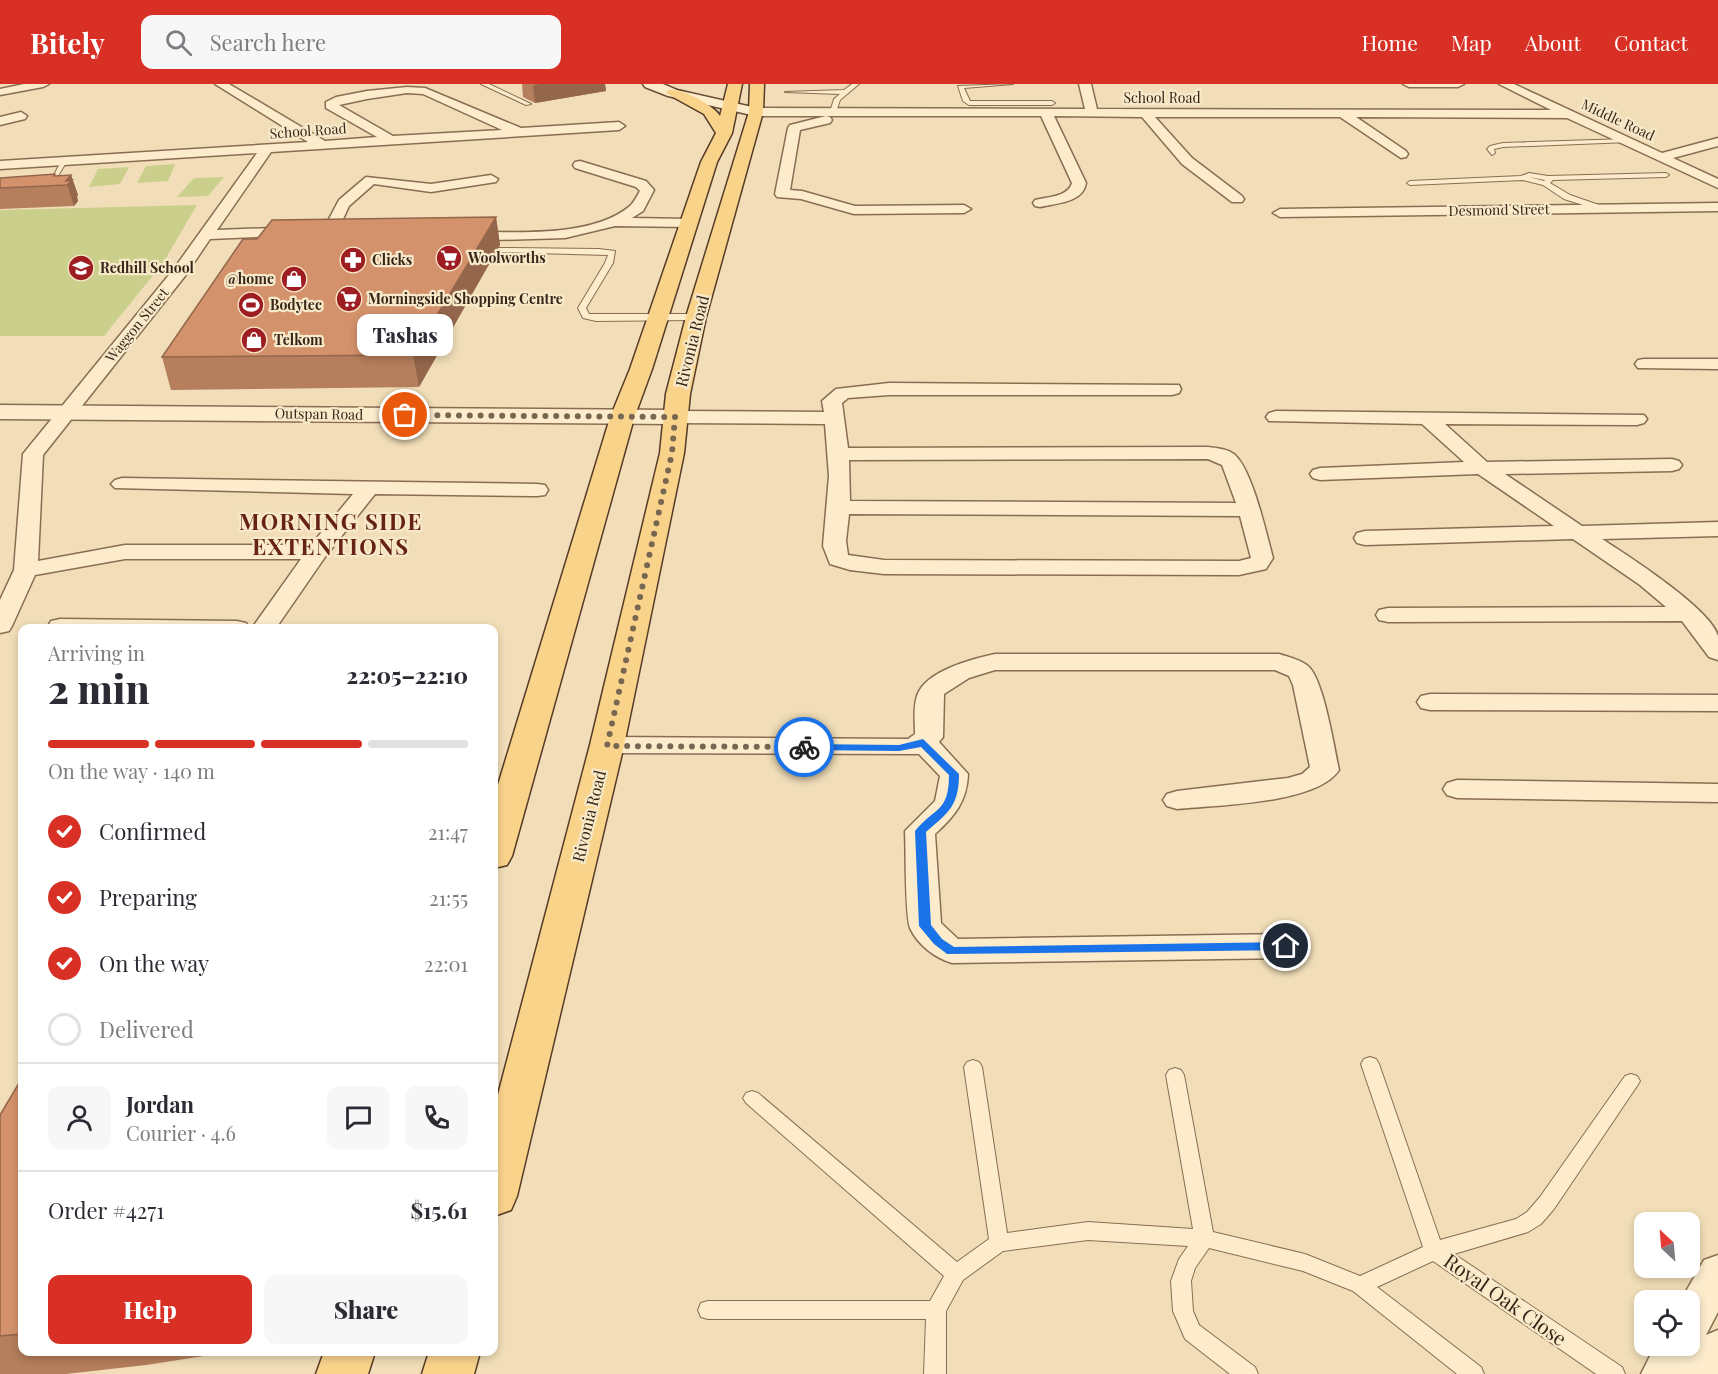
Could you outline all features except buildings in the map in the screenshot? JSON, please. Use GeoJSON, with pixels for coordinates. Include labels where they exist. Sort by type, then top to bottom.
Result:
{"type":"FeatureCollection","features":[{"type":"Feature","properties":{"kind":"main road","name":"Rivonia Road"},"geometry":{"type":"LineString","coordinates":[[498,1180],[607,746],[672,453],[675,417],[696,317],[756,112],[757,84]]}},
{"type":"Feature","properties":{"kind":"main road"},"geometry":{"type":"LineString","coordinates":[[672,93],[700,94],[735,86]]}},
{"type":"Feature","properties":{"kind":"main road"},"geometry":{"type":"LineString","coordinates":[[498,842],[622,418],[709,162],[724,133],[735,86]]}},
{"type":"Feature","properties":{"kind":"main road"},"geometry":{"type":"LineString","coordinates":[[672,93],[711,111],[724,133]]}},
{"type":"Feature","properties":{"kind":"main road"},"geometry":{"type":"LineString","coordinates":[[342,1374],[348,1356]]}},
{"type":"Feature","properties":{"kind":"main road"},"geometry":{"type":"LineString","coordinates":[[448,1374],[453,1356]]}},
{"type":"Feature","properties":{"kind":"street"},"geometry":{"type":"LineString","coordinates":[[0,92],[43,84]]}},
{"type":"Feature","properties":{"kind":"street"},"geometry":{"type":"LineString","coordinates":[[221,84],[323,146]]}},
{"type":"Feature","properties":{"kind":"street"},"geometry":{"type":"LineString","coordinates":[[650,84],[672,93],[756,112]]}},
{"type":"Feature","properties":{"kind":"street"},"geometry":{"type":"LineString","coordinates":[[1085,84],[1092,112]]}},
{"type":"Feature","properties":{"kind":"street"},"geometry":{"type":"LineString","coordinates":[[1409,84],[1458,84]]}},
{"type":"Feature","properties":{"kind":"street","name":"Middle Road"},"geometry":{"type":"LineString","coordinates":[[1504,84],[1718,184]]}},
{"type":"Feature","properties":{"kind":"street"},"geometry":{"type":"LineString","coordinates":[[392,141],[330,105],[340,100],[367,95],[419,90],[430,92],[520,132]]}},
{"type":"Feature","properties":{"kind":"street"},"geometry":{"type":"LineString","coordinates":[[1040,203],[1070,196],[1078,189],[1079,183],[1049,118],[1048,108]]}},
{"type":"Feature","properties":{"kind":"street","name":"School Road"},"geometry":{"type":"LineString","coordinates":[[756,112],[1048,108],[1145,113],[1567,114]]}},
{"type":"Feature","properties":{"kind":"street"},"geometry":{"type":"LineString","coordinates":[[831,112],[831,119],[794,128],[782,194],[802,195],[854,210],[964,209]]}},
{"type":"Feature","properties":{"kind":"street"},"geometry":{"type":"LineString","coordinates":[[1145,113],[1187,161],[1237,199]]}},
{"type":"Feature","properties":{"kind":"street"},"geometry":{"type":"LineString","coordinates":[[1342,113],[1401,154]]}},
{"type":"Feature","properties":{"kind":"street"},"geometry":{"type":"LineString","coordinates":[[0,121],[21,116]]}},
{"type":"Feature","properties":{"kind":"street","name":"School Road"},"geometry":{"type":"LineString","coordinates":[[0,165],[619,126]]}},
{"type":"Feature","properties":{"kind":"street"},"geometry":{"type":"LineString","coordinates":[[1661,157],[1718,142]]}},
{"type":"Feature","properties":{"kind":"street","name":"Waggon Street"},"geometry":{"type":"LineString","coordinates":[[26,570],[33,454],[179,273],[266,149]]}},
{"type":"Feature","properties":{"kind":"street"},"geometry":{"type":"LineString","coordinates":[[26,151],[38,158],[36,163]]}},
{"type":"Feature","properties":{"kind":"street"},"geometry":{"type":"LineString","coordinates":[[580,165],[641,184],[647,190],[640,205],[616,222]]}},
{"type":"Feature","properties":{"kind":"street"},"geometry":{"type":"LineString","coordinates":[[329,230],[336,224],[338,209],[371,180],[431,188],[491,179]]}},
{"type":"Feature","properties":{"kind":"street","name":"Desmond Street"},"geometry":{"type":"LineString","coordinates":[[1280,213],[1567,203],[1599,208],[1718,207]]}},
{"type":"Feature","properties":{"kind":"street"},"geometry":{"type":"LineString","coordinates":[[441,236],[560,234],[616,222],[688,223]]}},
{"type":"Feature","properties":{"kind":"street"},"geometry":{"type":"LineString","coordinates":[[205,235],[329,230],[381,237]]}},
{"type":"Feature","properties":{"kind":"street"},"geometry":{"type":"LineString","coordinates":[[1644,364],[1718,364]]}},
{"type":"Feature","properties":{"kind":"street"},"geometry":{"type":"LineString","coordinates":[[841,454],[1215,454],[1226,458],[1233,465],[1262,558],[1258,564],[1246,567],[884,567],[850,563],[838,559],[834,550],[839,507],[841,454],[832,401],[843,393],[854,391],[1172,389]]}},
{"type":"Feature","properties":{"kind":"street","name":"Outspan Road"},"geometry":{"type":"LineString","coordinates":[[0,412],[675,417]]}},
{"type":"Feature","properties":{"kind":"street"},"geometry":{"type":"LineString","coordinates":[[675,417],[835,418]]}},
{"type":"Feature","properties":{"kind":"street"},"geometry":{"type":"LineString","coordinates":[[1276,417],[1636,419]]}},
{"type":"Feature","properties":{"kind":"street"},"geometry":{"type":"LineString","coordinates":[[1426,417],[1482,468],[1627,564],[1689,614],[1718,652]]}},
{"type":"Feature","properties":{"kind":"street"},"geometry":{"type":"LineString","coordinates":[[1320,474],[1482,468],[1671,465]]}},
{"type":"Feature","properties":{"kind":"street"},"geometry":{"type":"LineString","coordinates":[[122,484],[537,490]]}},
{"type":"Feature","properties":{"kind":"street"},"geometry":{"type":"LineString","coordinates":[[267,624],[317,552],[370,487]]}},
{"type":"Feature","properties":{"kind":"street"},"geometry":{"type":"LineString","coordinates":[[839,507],[1248,510]]}},
{"type":"Feature","properties":{"kind":"street"},"geometry":{"type":"LineString","coordinates":[[1365,538],[1579,534],[1718,528]]}},
{"type":"Feature","properties":{"kind":"street"},"geometry":{"type":"LineString","coordinates":[[0,626],[26,570],[124,552],[317,552]]}},
{"type":"Feature","properties":{"kind":"street"},"geometry":{"type":"LineString","coordinates":[[1388,615],[1689,614]]}},
{"type":"Feature","properties":{"kind":"street"},"geometry":{"type":"LineString","coordinates":[[607,746],[912,747],[929,736],[929,695],[932,692],[943,683],[983,664],[1008,660],[1280,662],[1299,670],[1306,685],[1325,770],[1312,780],[1292,787],[1177,800]]}},
{"type":"Feature","properties":{"kind":"street"},"geometry":{"type":"LineString","coordinates":[[1430,702],[1718,703]]}},
{"type":"Feature","properties":{"kind":"street"},"geometry":{"type":"LineString","coordinates":[[923,742],[954,774],[954,793],[948,807],[920,831],[925,926],[938,942],[951,951],[1286,946]]}},
{"type":"Feature","properties":{"kind":"street"},"geometry":{"type":"LineString","coordinates":[[1457,789],[1718,793]]}},
{"type":"Feature","properties":{"kind":"street"},"geometry":{"type":"LineString","coordinates":[[1700,1306],[1718,1273]]}},
{"type":"Feature","properties":{"kind":"street"},"geometry":{"type":"LineString","coordinates":[[1706,1374],[1718,1350]]}},
{"type":"Feature","properties":{"kind":"street"},"geometry":{"type":"LineString","coordinates":[[1662,1374],[1672,1356]]}},
{"type":"Feature","properties":{"kind":"lane"},"geometry":{"type":"LineString","coordinates":[[484,84],[528,104]]}},
{"type":"Feature","properties":{"kind":"lane"},"geometry":{"type":"LineString","coordinates":[[797,99],[837,99],[856,84]]}},
{"type":"Feature","properties":{"kind":"lane"},"geometry":{"type":"LineString","coordinates":[[1011,84],[961,86],[966,101],[969,103],[1048,108]]}},
{"type":"Feature","properties":{"kind":"lane"},"geometry":{"type":"LineString","coordinates":[[788,92],[848,92]]}},
{"type":"Feature","properties":{"kind":"lane"},"geometry":{"type":"LineString","coordinates":[[831,112],[837,99]]}},
{"type":"Feature","properties":{"kind":"lane"},"geometry":{"type":"LineString","coordinates":[[1492,153],[1490,149],[1492,147],[1503,145],[1627,141]]}},
{"type":"Feature","properties":{"kind":"lane"},"geometry":{"type":"LineString","coordinates":[[46,191],[64,161]]}},
{"type":"Feature","properties":{"kind":"lane"},"geometry":{"type":"LineString","coordinates":[[1410,183],[1523,178],[1531,175],[1547,180],[1666,175]]}},
{"type":"Feature","properties":{"kind":"lane"},"geometry":{"type":"LineString","coordinates":[[1547,180],[1567,203]]}},
{"type":"Feature","properties":{"kind":"lane"},"geometry":{"type":"LineString","coordinates":[[498,250],[599,250],[612,254],[582,308],[584,314],[596,318],[696,317]]}},
{"type":"Feature","properties":{"kind":"lane"},"geometry":{"type":"LineString","coordinates":[[1370,1064],[1434,1251],[1521,1226],[1534,1218],[1547,1203],[1631,1081]]}},
{"type":"Feature","properties":{"kind":"lane"},"geometry":{"type":"LineString","coordinates":[[973,1066],[999,1243]]}},
{"type":"Feature","properties":{"kind":"lane"},"geometry":{"type":"LineString","coordinates":[[1175,1075],[1204,1238],[1186,1265],[1181,1281],[1183,1311],[1192,1332],[1246,1374]]}},
{"type":"Feature","properties":{"kind":"lane"},"geometry":{"type":"LineString","coordinates":[[752,1098],[956,1274]]}},
{"type":"Feature","properties":{"kind":"lane"},"geometry":{"type":"LineString","coordinates":[[935,1374],[936,1310],[956,1274],[999,1243],[1088,1231],[1204,1238],[1305,1263],[1360,1285],[1473,1374]]}},
{"type":"Feature","properties":{"kind":"lane","name":"Royal Oak Close"},"geometry":{"type":"LineString","coordinates":[[1360,1285],[1434,1251],[1614,1374]]}},
{"type":"Feature","properties":{"kind":"lane"},"geometry":{"type":"LineString","coordinates":[[708,1310],[936,1310]]}},
{"type":"Feature","properties":{"kind":"green space"},"geometry":{"type":"Polygon","coordinates":[[[175,164],[168,181],[137,183],[146,166],[175,164]]]}},
{"type":"Feature","properties":{"kind":"green space"},"geometry":{"type":"Polygon","coordinates":[[[129,167],[120,184],[89,187],[98,169],[129,167]]]}},
{"type":"Feature","properties":{"kind":"green space"},"geometry":{"type":"Polygon","coordinates":[[[224,177],[208,196],[177,197],[194,178],[224,177]]]}},
{"type":"Feature","properties":{"kind":"green space","name":"Redhill School"},"geometry":{"type":"Polygon","coordinates":[[[197,205],[163,263],[104,336],[0,336],[0,210],[197,205]]]}},
{"type":"Feature","properties":{"kind":"way so far"},"geometry":{"type":"LineString","coordinates":[[405,415],[675,417],[672,453],[607,746],[804,747]]}},
{"type":"Feature","properties":{"kind":"place","name":"Woolworths"},"geometry":{"type":"Point","coordinates":[449,258]}},
{"type":"Feature","properties":{"kind":"place","name":"Clicks"},"geometry":{"type":"Point","coordinates":[353,260]}},
{"type":"Feature","properties":{"kind":"place","name":"Redhill School"},"geometry":{"type":"Point","coordinates":[81,268]}},
{"type":"Feature","properties":{"kind":"place","name":"@home"},"geometry":{"type":"Point","coordinates":[294,279]}},
{"type":"Feature","properties":{"kind":"place","name":"Morningside Shopping Centre"},"geometry":{"type":"Point","coordinates":[349,299]}},
{"type":"Feature","properties":{"kind":"place","name":"Bodytec"},"geometry":{"type":"Point","coordinates":[251,305]}},
{"type":"Feature","properties":{"kind":"place","name":"Telkom"},"geometry":{"type":"Point","coordinates":[254,340]}},
{"type":"Feature","properties":{"kind":"place","name":"Tashas"},"geometry":{"type":"Point","coordinates":[405,415]}},
{"type":"Feature","properties":{"kind":"district","name":"MORNING SIDE EXTENTIONS"},"geometry":{"type":"Point","coordinates":[331,534]}},
{"type":"Feature","properties":{"kind":"route"},"geometry":{"type":"LineString","coordinates":[[804,747],[899,748],[912,747],[923,742],[954,774],[954,793],[948,807],[920,831],[925,926],[938,942],[951,951],[1286,946]]}}]}
